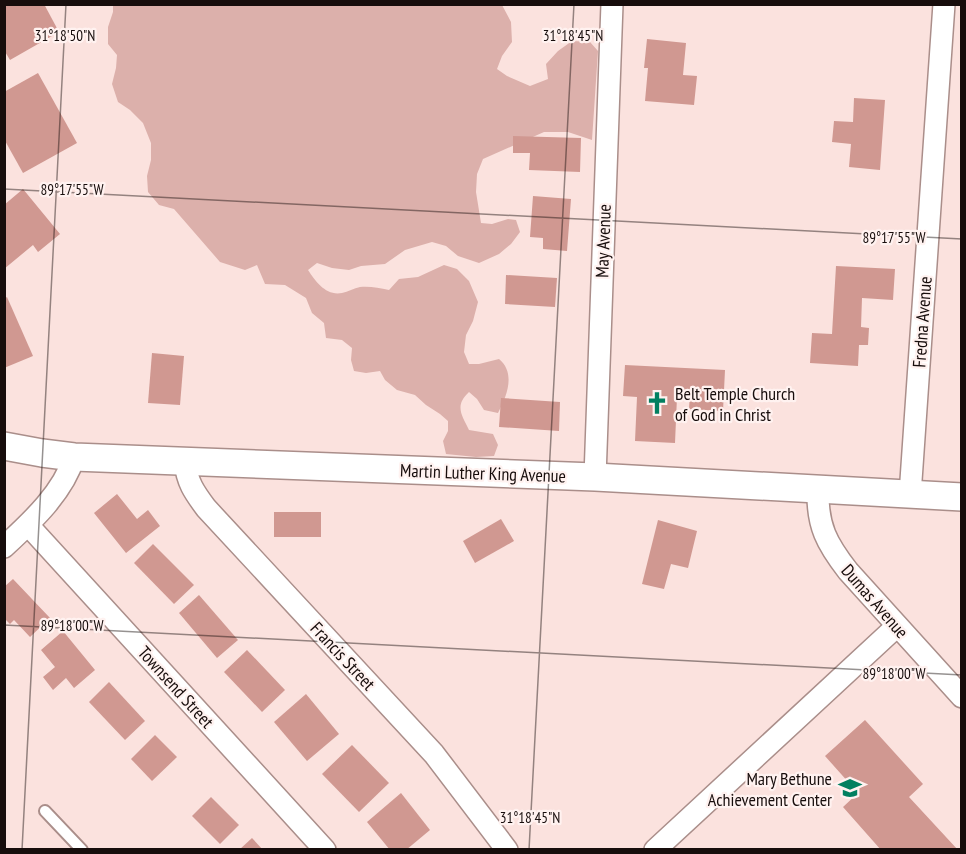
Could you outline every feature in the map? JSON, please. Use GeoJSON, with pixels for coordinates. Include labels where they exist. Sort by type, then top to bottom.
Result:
{"type":"FeatureCollection","features":[{"type":"Feature","properties":{"kind":"street","name":"May Avenue"},"geometry":{"type":"LineString","coordinates":[[595,477],[612,4]]}},
{"type":"Feature","properties":{"kind":"street","name":"Fredna Avenue"},"geometry":{"type":"LineString","coordinates":[[910,495],[944,4]]}},
{"type":"Feature","properties":{"kind":"street","name":"Martin Luther King Avenue"},"geometry":{"type":"LineString","coordinates":[[4,446],[74,457],[595,477],[962,497]]}},
{"type":"Feature","properties":{"kind":"street"},"geometry":{"type":"LineString","coordinates":[[4,547],[28,525],[65,478],[74,457]]}},
{"type":"Feature","properties":{"kind":"street","name":"Francis Street"},"geometry":{"type":"LineString","coordinates":[[185,462],[189,484],[206,508],[434,754],[507,849]]}},
{"type":"Feature","properties":{"kind":"street","name":"Dumas Avenue"},"geometry":{"type":"LineString","coordinates":[[818,490],[819,517],[827,541],[834,553],[962,697]]}},
{"type":"Feature","properties":{"kind":"street","name":"Townsend Street"},"geometry":{"type":"LineString","coordinates":[[28,525],[325,849]]}},
{"type":"Feature","properties":{"kind":"street"},"geometry":{"type":"LineString","coordinates":[[655,849],[897,626]]}},
{"type":"Feature","properties":{"kind":"lane"},"geometry":{"type":"LineString","coordinates":[[45,811],[82,849]]}},
{"type":"Feature","properties":{"kind":"shaded area"},"geometry":{"type":"Polygon","coordinates":[[[113,5],[502,5],[511,22],[512,42],[502,56],[497,69],[530,86],[548,79],[546,64],[572,41],[590,42],[598,51],[592,140],[568,132],[544,132],[483,159],[477,174],[476,192],[481,223],[492,224],[508,219],[516,220],[520,232],[499,254],[479,263],[458,256],[446,246],[432,242],[405,250],[385,264],[361,266],[349,270],[317,263],[308,270],[322,287],[336,293],[364,287],[389,290],[399,279],[418,277],[444,265],[457,269],[469,281],[478,302],[466,335],[464,352],[469,364],[499,359],[509,378],[498,413],[484,410],[469,392],[464,397],[461,411],[469,430],[493,434],[498,445],[494,456],[446,454],[443,441],[448,431],[448,421],[415,395],[397,390],[385,380],[380,371],[366,373],[354,371],[351,360],[352,348],[342,340],[326,338],[324,323],[312,313],[306,298],[285,285],[265,284],[257,265],[245,270],[220,262],[174,209],[159,205],[148,192],[147,176],[151,160],[151,143],[143,123],[118,102],[112,84],[117,55],[108,44],[108,27],[113,5]]]}},
{"type":"Feature","properties":{"kind":"building"},"geometry":{"type":"Polygon","coordinates":[[[4,4],[44,4],[59,32],[10,60],[4,50],[4,4]]]}},
{"type":"Feature","properties":{"kind":"building"},"geometry":{"type":"Polygon","coordinates":[[[647,39],[686,43],[683,75],[697,76],[694,105],[645,101],[648,68],[644,68],[647,39]]]}},
{"type":"Feature","properties":{"kind":"building"},"geometry":{"type":"Polygon","coordinates":[[[38,73],[77,143],[23,173],[4,139],[4,92],[38,73]]]}},
{"type":"Feature","properties":{"kind":"building"},"geometry":{"type":"Polygon","coordinates":[[[854,98],[885,100],[880,170],[849,167],[851,144],[832,142],[834,121],[853,122],[854,98]]]}},
{"type":"Feature","properties":{"kind":"building"},"geometry":{"type":"Polygon","coordinates":[[[513,136],[581,138],[580,172],[529,170],[530,153],[513,153],[513,136]]]}},
{"type":"Feature","properties":{"kind":"building"},"geometry":{"type":"Polygon","coordinates":[[[23,189],[60,234],[38,252],[33,245],[4,269],[4,205],[23,189]]]}},
{"type":"Feature","properties":{"kind":"building"},"geometry":{"type":"Polygon","coordinates":[[[533,196],[571,199],[567,251],[543,249],[543,238],[530,237],[533,196]]]}},
{"type":"Feature","properties":{"kind":"building"},"geometry":{"type":"Polygon","coordinates":[[[836,266],[895,269],[893,300],[862,298],[861,327],[869,328],[868,345],[859,345],[858,366],[810,363],[812,333],[832,334],[836,266]]]}},
{"type":"Feature","properties":{"kind":"building"},"geometry":{"type":"Polygon","coordinates":[[[506,275],[557,278],[555,307],[505,304],[506,275]]]}},
{"type":"Feature","properties":{"kind":"building"},"geometry":{"type":"Polygon","coordinates":[[[7,297],[33,356],[4,368],[4,299],[7,297]]]}},
{"type":"Feature","properties":{"kind":"building"},"geometry":{"type":"Polygon","coordinates":[[[152,353],[184,356],[180,405],[148,403],[152,353]]]}},
{"type":"Feature","properties":{"kind":"building","name":"Belt Temple Church of God in Christ"},"geometry":{"type":"Polygon","coordinates":[[[625,365],[725,370],[723,411],[689,409],[690,393],[682,393],[682,397],[677,397],[675,443],[635,441],[637,397],[623,396],[625,365]]]}},
{"type":"Feature","properties":{"kind":"building"},"geometry":{"type":"Polygon","coordinates":[[[501,398],[560,402],[559,431],[499,427],[501,398]]]}},
{"type":"Feature","properties":{"kind":"building"},"geometry":{"type":"Polygon","coordinates":[[[117,494],[137,519],[148,510],[160,526],[126,553],[94,513],[117,494]]]}},
{"type":"Feature","properties":{"kind":"building"},"geometry":{"type":"Polygon","coordinates":[[[274,512],[321,512],[321,537],[274,537],[274,512]]]}},
{"type":"Feature","properties":{"kind":"building"},"geometry":{"type":"Polygon","coordinates":[[[501,519],[514,541],[475,563],[463,541],[501,519]]]}},
{"type":"Feature","properties":{"kind":"building"},"geometry":{"type":"Polygon","coordinates":[[[658,520],[697,531],[688,568],[671,564],[664,589],[642,584],[658,520]]]}},
{"type":"Feature","properties":{"kind":"building"},"geometry":{"type":"Polygon","coordinates":[[[153,544],[194,585],[174,604],[134,563],[153,544]]]}},
{"type":"Feature","properties":{"kind":"building"},"geometry":{"type":"Polygon","coordinates":[[[13,579],[50,618],[30,637],[14,620],[10,624],[4,618],[4,587],[13,579]]]}},
{"type":"Feature","properties":{"kind":"building"},"geometry":{"type":"Polygon","coordinates":[[[199,595],[238,640],[217,658],[179,613],[199,595]]]}},
{"type":"Feature","properties":{"kind":"building"},"geometry":{"type":"Polygon","coordinates":[[[63,631],[95,670],[74,688],[66,678],[53,690],[43,677],[55,667],[41,650],[63,631]]]}},
{"type":"Feature","properties":{"kind":"building"},"geometry":{"type":"Polygon","coordinates":[[[247,650],[285,690],[262,712],[224,672],[247,650]]]}},
{"type":"Feature","properties":{"kind":"building"},"geometry":{"type":"Polygon","coordinates":[[[109,682],[145,721],[125,740],[89,702],[109,682]]]}},
{"type":"Feature","properties":{"kind":"building"},"geometry":{"type":"Polygon","coordinates":[[[306,694],[339,734],[307,761],[274,722],[306,694]]]}},
{"type":"Feature","properties":{"kind":"building"},"geometry":{"type":"Polygon","coordinates":[[[865,720],[923,784],[909,797],[958,850],[881,850],[843,807],[858,793],[825,756],[865,720]]]}},
{"type":"Feature","properties":{"kind":"building"},"geometry":{"type":"Polygon","coordinates":[[[155,735],[177,757],[152,781],[131,759],[155,735]]]}},
{"type":"Feature","properties":{"kind":"building"},"geometry":{"type":"Polygon","coordinates":[[[352,745],[389,783],[359,812],[322,774],[352,745]]]}},
{"type":"Feature","properties":{"kind":"building"},"geometry":{"type":"Polygon","coordinates":[[[401,793],[430,830],[406,850],[390,850],[367,822],[401,793]]]}},
{"type":"Feature","properties":{"kind":"building"},"geometry":{"type":"Polygon","coordinates":[[[211,797],[239,825],[220,844],[192,816],[211,797]]]}},
{"type":"Feature","properties":{"kind":"building"},"geometry":{"type":"Polygon","coordinates":[[[252,838],[263,850],[239,850],[252,838]]]}},
{"type":"Feature","properties":{"kind":"place","name":"Belt Temple Church of God in Christ"},"geometry":{"type":"Point","coordinates":[657,403]}},
{"type":"Feature","properties":{"kind":"place","name":"Mary Bethune Achievement Center"},"geometry":{"type":"Point","coordinates":[850,788]}}]}
